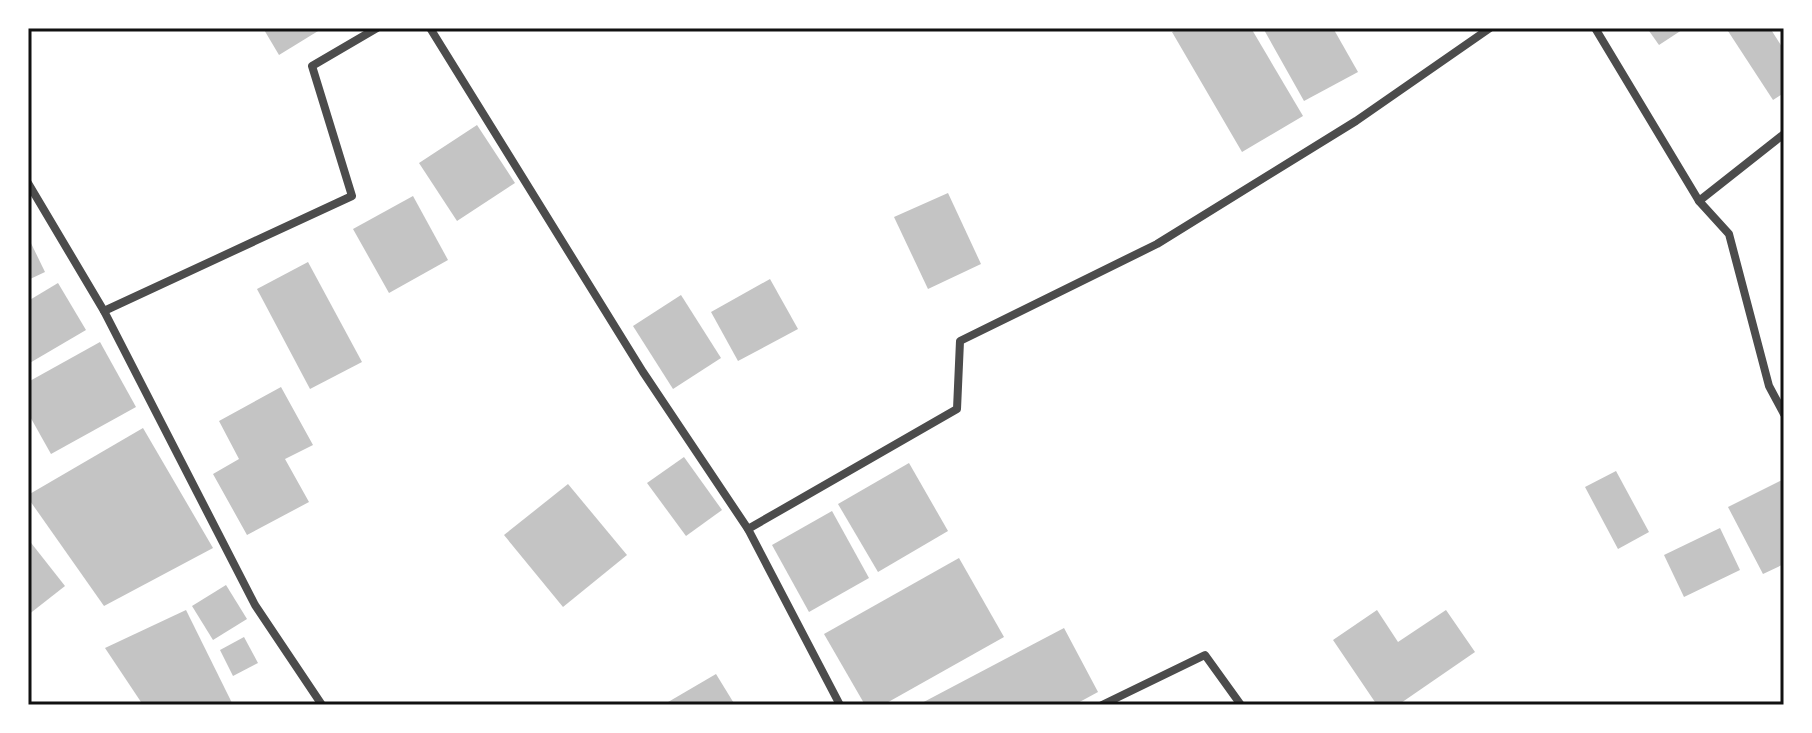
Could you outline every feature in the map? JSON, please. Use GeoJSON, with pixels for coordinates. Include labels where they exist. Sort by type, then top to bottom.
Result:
{"type":"FeatureCollection","features":[{"type":"Feature","properties":{"kind":"street"},"geometry":{"type":"LineString","coordinates":[[104,311],[352,196],[312,66],[377,28]]}},
{"type":"Feature","properties":{"kind":"street"},"geometry":{"type":"LineString","coordinates":[[430,28],[643,372],[748,529],[840,705]]}},
{"type":"Feature","properties":{"kind":"street"},"geometry":{"type":"LineString","coordinates":[[748,529],[957,409],[960,341],[1157,244],[1356,121],[1490,28]]}},
{"type":"Feature","properties":{"kind":"street"},"geometry":{"type":"LineString","coordinates":[[1595,28],[1699,201],[1729,234],[1769,386],[1784,414]]}},
{"type":"Feature","properties":{"kind":"street"},"geometry":{"type":"LineString","coordinates":[[1699,201],[1784,134]]}},
{"type":"Feature","properties":{"kind":"street"},"geometry":{"type":"LineString","coordinates":[[28,183],[104,311],[255,605],[322,705]]}},
{"type":"Feature","properties":{"kind":"street"},"geometry":{"type":"LineString","coordinates":[[1102,705],[1205,655],[1241,705]]}},
{"type":"Feature","properties":{"kind":"building"},"geometry":{"type":"Polygon","coordinates":[[[263,28],[323,28],[279,55],[263,28]]]}},
{"type":"Feature","properties":{"kind":"building"},"geometry":{"type":"Polygon","coordinates":[[[1180,28],[1251,28],[1303,116],[1242,152],[1172,32],[1180,28]]]}},
{"type":"Feature","properties":{"kind":"building"},"geometry":{"type":"Polygon","coordinates":[[[1263,28],[1333,28],[1358,72],[1304,101],[1263,28]]]}},
{"type":"Feature","properties":{"kind":"building"},"geometry":{"type":"Polygon","coordinates":[[[1647,28],[1685,28],[1659,45],[1647,28]]]}},
{"type":"Feature","properties":{"kind":"building"},"geometry":{"type":"Polygon","coordinates":[[[1726,28],[1770,28],[1784,50],[1784,93],[1773,100],[1726,28]]]}},
{"type":"Feature","properties":{"kind":"building"},"geometry":{"type":"Polygon","coordinates":[[[477,125],[515,183],[457,221],[419,163],[477,125]]]}},
{"type":"Feature","properties":{"kind":"building"},"geometry":{"type":"Polygon","coordinates":[[[948,193],[981,264],[928,289],[894,217],[948,193]]]}},
{"type":"Feature","properties":{"kind":"building"},"geometry":{"type":"Polygon","coordinates":[[[413,196],[448,260],[389,293],[353,229],[413,196]]]}},
{"type":"Feature","properties":{"kind":"building"},"geometry":{"type":"Polygon","coordinates":[[[28,237],[45,272],[28,280],[28,237]]]}},
{"type":"Feature","properties":{"kind":"building"},"geometry":{"type":"Polygon","coordinates":[[[308,262],[362,362],[310,389],[257,289],[308,262]]]}},
{"type":"Feature","properties":{"kind":"building"},"geometry":{"type":"Polygon","coordinates":[[[770,279],[798,329],[738,361],[711,312],[770,279]]]}},
{"type":"Feature","properties":{"kind":"building"},"geometry":{"type":"Polygon","coordinates":[[[58,283],[86,330],[28,364],[28,301],[58,283]]]}},
{"type":"Feature","properties":{"kind":"building"},"geometry":{"type":"Polygon","coordinates":[[[681,295],[721,358],[673,389],[633,326],[681,295]]]}},
{"type":"Feature","properties":{"kind":"building"},"geometry":{"type":"Polygon","coordinates":[[[100,342],[136,407],[51,454],[28,413],[28,382],[100,342]]]}},
{"type":"Feature","properties":{"kind":"building"},"geometry":{"type":"Polygon","coordinates":[[[281,387],[313,445],[285,459],[309,502],[247,535],[213,474],[239,459],[219,421],[281,387]]]}},
{"type":"Feature","properties":{"kind":"building"},"geometry":{"type":"Polygon","coordinates":[[[143,428],[213,548],[104,606],[28,495],[143,428]]]}},
{"type":"Feature","properties":{"kind":"building"},"geometry":{"type":"Polygon","coordinates":[[[684,457],[722,510],[686,536],[647,483],[684,457]]]}},
{"type":"Feature","properties":{"kind":"building"},"geometry":{"type":"Polygon","coordinates":[[[909,463],[948,531],[878,572],[838,504],[909,463]]]}},
{"type":"Feature","properties":{"kind":"building"},"geometry":{"type":"Polygon","coordinates":[[[1616,471],[1649,532],[1618,549],[1585,487],[1616,471]]]}},
{"type":"Feature","properties":{"kind":"building"},"geometry":{"type":"Polygon","coordinates":[[[1784,479],[1784,564],[1763,574],[1728,507],[1784,479]]]}},
{"type":"Feature","properties":{"kind":"building"},"geometry":{"type":"Polygon","coordinates":[[[568,484],[627,555],[563,607],[504,535],[568,484]]]}},
{"type":"Feature","properties":{"kind":"building"},"geometry":{"type":"Polygon","coordinates":[[[832,511],[869,578],[809,612],[772,545],[832,511]]]}},
{"type":"Feature","properties":{"kind":"building"},"geometry":{"type":"Polygon","coordinates":[[[1720,528],[1740,570],[1684,597],[1664,555],[1720,528]]]}},
{"type":"Feature","properties":{"kind":"building"},"geometry":{"type":"Polygon","coordinates":[[[28,539],[65,586],[28,615],[28,539]]]}},
{"type":"Feature","properties":{"kind":"building"},"geometry":{"type":"Polygon","coordinates":[[[959,558],[1004,637],[883,705],[865,705],[824,634],[959,558]]]}},
{"type":"Feature","properties":{"kind":"building"},"geometry":{"type":"Polygon","coordinates":[[[226,585],[247,619],[213,640],[192,606],[226,585]]]}},
{"type":"Feature","properties":{"kind":"building"},"geometry":{"type":"Polygon","coordinates":[[[186,610],[233,705],[143,705],[105,648],[186,610]]]}},
{"type":"Feature","properties":{"kind":"building"},"geometry":{"type":"Polygon","coordinates":[[[1377,610],[1398,642],[1446,610],[1475,652],[1398,705],[1377,705],[1333,640],[1377,610]]]}},
{"type":"Feature","properties":{"kind":"building"},"geometry":{"type":"Polygon","coordinates":[[[1064,628],[1098,692],[1074,705],[918,705],[1064,628]]]}},
{"type":"Feature","properties":{"kind":"building"},"geometry":{"type":"Polygon","coordinates":[[[244,637],[258,663],[233,676],[220,650],[244,637]]]}},
{"type":"Feature","properties":{"kind":"building"},"geometry":{"type":"Polygon","coordinates":[[[716,674],[735,705],[663,705],[716,674]]]}}]}
